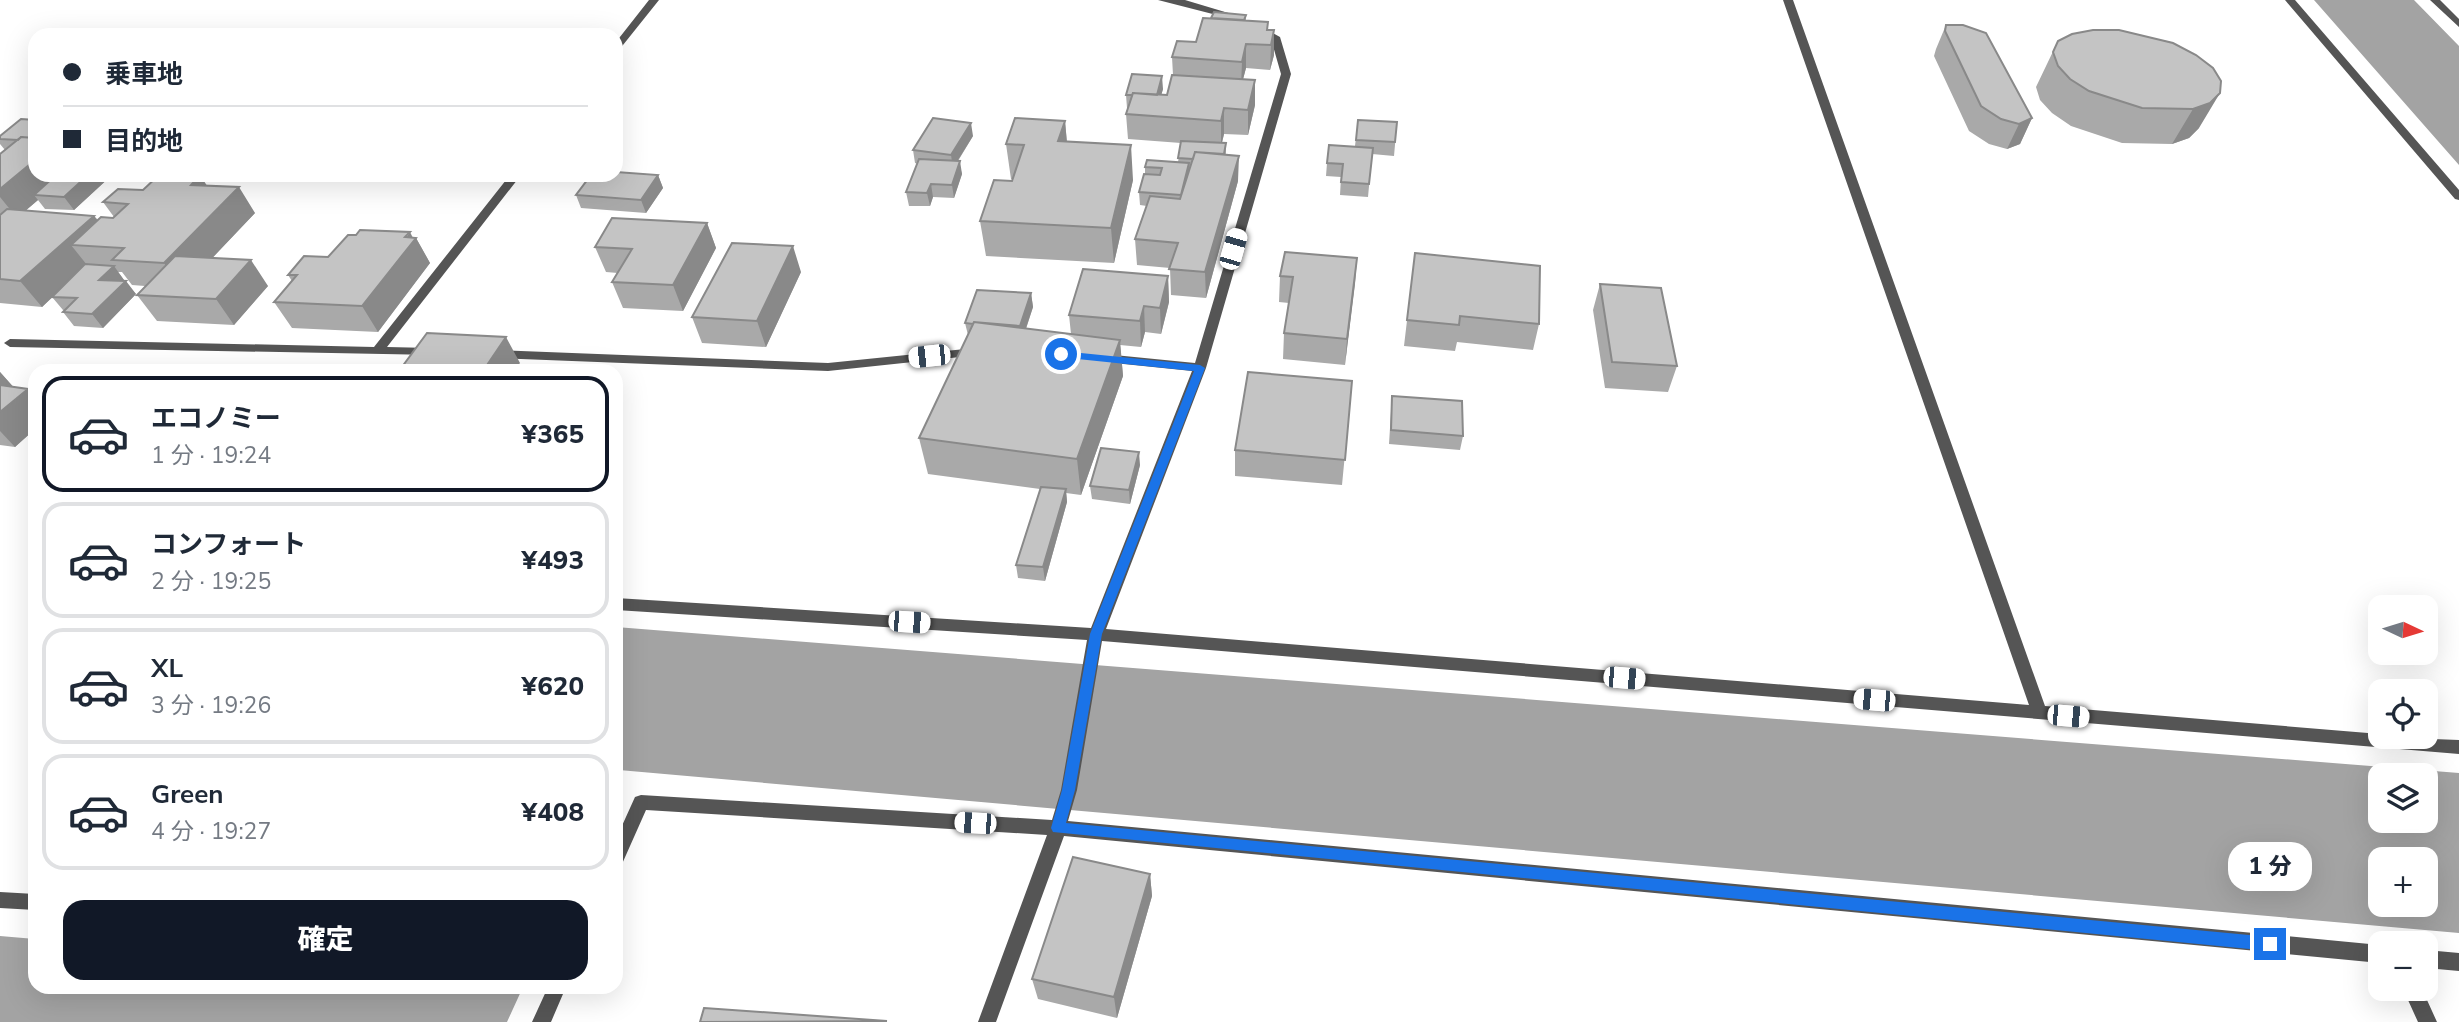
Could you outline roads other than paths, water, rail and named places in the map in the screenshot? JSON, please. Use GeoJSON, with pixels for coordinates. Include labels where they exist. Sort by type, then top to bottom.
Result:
{"type":"FeatureCollection","features":[{"type":"Feature","properties":{"kind":"street"},"geometry":{"type":"LineString","coordinates":[[623,39],[654,0]]}},
{"type":"Feature","properties":{"kind":"street"},"geometry":{"type":"LineString","coordinates":[[987,1022],[1058,828],[1069,790],[1096,634],[1200,368],[1286,74],[1275,37],[1237,16],[1163,0]]}},
{"type":"Feature","properties":{"kind":"street"},"geometry":{"type":"LineString","coordinates":[[1788,0],[2040,714]]}},
{"type":"Feature","properties":{"kind":"street"},"geometry":{"type":"LineString","coordinates":[[2290,0],[2459,197]]}},
{"type":"Feature","properties":{"kind":"street"},"geometry":{"type":"LineString","coordinates":[[2435,0],[2459,24]]}},
{"type":"Feature","properties":{"kind":"street"},"geometry":{"type":"LineString","coordinates":[[377,351],[510,182]]}},
{"type":"Feature","properties":{"kind":"street"},"geometry":{"type":"LineString","coordinates":[[10,342],[440,352]]}},
{"type":"Feature","properties":{"kind":"street"},"geometry":{"type":"LineString","coordinates":[[481,354],[828,367],[992,350]]}},
{"type":"Feature","properties":{"kind":"street"},"geometry":{"type":"LineString","coordinates":[[1089,357],[1200,368]]}},
{"type":"Feature","properties":{"kind":"street"},"geometry":{"type":"LineString","coordinates":[[623,604],[1096,634],[2459,747]]}},
{"type":"Feature","properties":{"kind":"street"},"geometry":{"type":"LineString","coordinates":[[623,843],[641,803],[1058,828],[2368,953]]}},
{"type":"Feature","properties":{"kind":"street"},"geometry":{"type":"LineString","coordinates":[[0,900],[28,902]]}},
{"type":"Feature","properties":{"kind":"street"},"geometry":{"type":"LineString","coordinates":[[2438,960],[2459,962]]}},
{"type":"Feature","properties":{"kind":"street"},"geometry":{"type":"LineString","coordinates":[[541,1022],[554,994]]}},
{"type":"Feature","properties":{"kind":"street"},"geometry":{"type":"LineString","coordinates":[[2418,1001],[2428,1022]]}}]}
